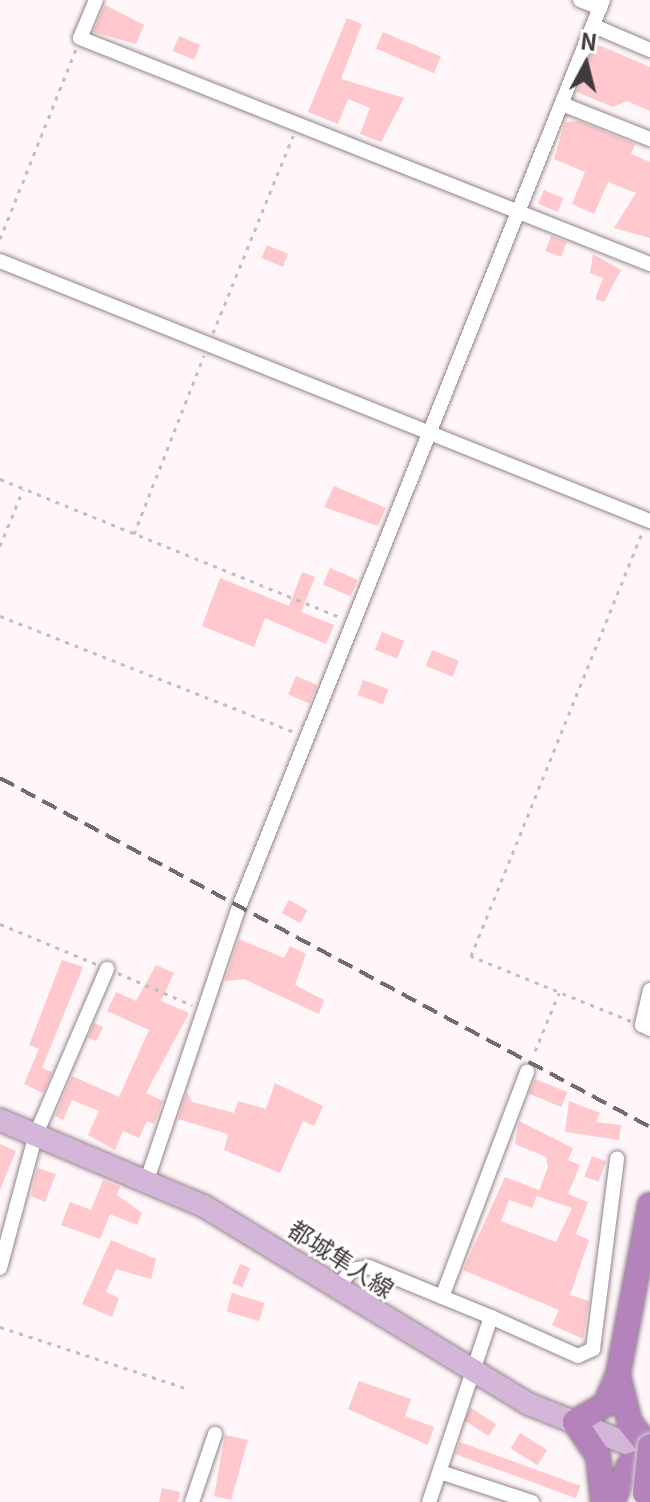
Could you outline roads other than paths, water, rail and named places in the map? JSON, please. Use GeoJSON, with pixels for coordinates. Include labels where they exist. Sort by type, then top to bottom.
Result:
{"type":"FeatureCollection","features":[{"type":"Feature","properties":{"kind":"highway"},"geometry":{"type":"LineString","coordinates":[[603,1502],[598,1456],[575,1422],[605,1405],[618,1375],[650,1205]]}},
{"type":"Feature","properties":{"kind":"highway"},"geometry":{"type":"LineString","coordinates":[[618,1375],[630,1423],[650,1451],[645,1497]]}},
{"type":"Feature","properties":{"kind":"highway"},"geometry":{"type":"LineString","coordinates":[[612,1502],[629,1466],[650,1451]]}},
{"type":"Feature","properties":{"kind":"main road","name":"都城隼人線"},"geometry":{"type":"LineString","coordinates":[[0,1120],[147,1180],[339,1285],[475,1372],[575,1422],[650,1451]]}},
{"type":"Feature","properties":{"kind":"street"},"geometry":{"type":"LineString","coordinates":[[96,0],[80,38],[650,264]]}},
{"type":"Feature","properties":{"kind":"street"},"geometry":{"type":"LineString","coordinates":[[147,1180],[207,994],[306,737],[594,26],[601,4],[580,0]]}},
{"type":"Feature","properties":{"kind":"street"},"geometry":{"type":"LineString","coordinates":[[594,26],[650,50]]}},
{"type":"Feature","properties":{"kind":"street"},"geometry":{"type":"LineString","coordinates":[[562,104],[650,139]]}},
{"type":"Feature","properties":{"kind":"street"},"geometry":{"type":"LineString","coordinates":[[0,261],[648,520]]}},
{"type":"Feature","properties":{"kind":"street"},"geometry":{"type":"LineString","coordinates":[[0,1268],[36,1134],[107,969]]}},
{"type":"Feature","properties":{"kind":"street"},"geometry":{"type":"LineString","coordinates":[[646,1027],[650,990]]}},
{"type":"Feature","properties":{"kind":"street"},"geometry":{"type":"LineString","coordinates":[[442,1297],[527,1072]]}},
{"type":"Feature","properties":{"kind":"street"},"geometry":{"type":"LineString","coordinates":[[339,1285],[352,1270],[369,1267],[578,1356],[593,1349],[617,1159]]}},
{"type":"Feature","properties":{"kind":"street"},"geometry":{"type":"LineString","coordinates":[[429,1502],[491,1317]]}},
{"type":"Feature","properties":{"kind":"street"},"geometry":{"type":"LineString","coordinates":[[192,1502],[215,1434]]}},
{"type":"Feature","properties":{"kind":"street"},"geometry":{"type":"LineString","coordinates":[[440,1472],[532,1502]]}},
{"type":"Feature","properties":{"kind":"railway"},"geometry":{"type":"LineString","coordinates":[[0,778],[650,1127]]}}]}
